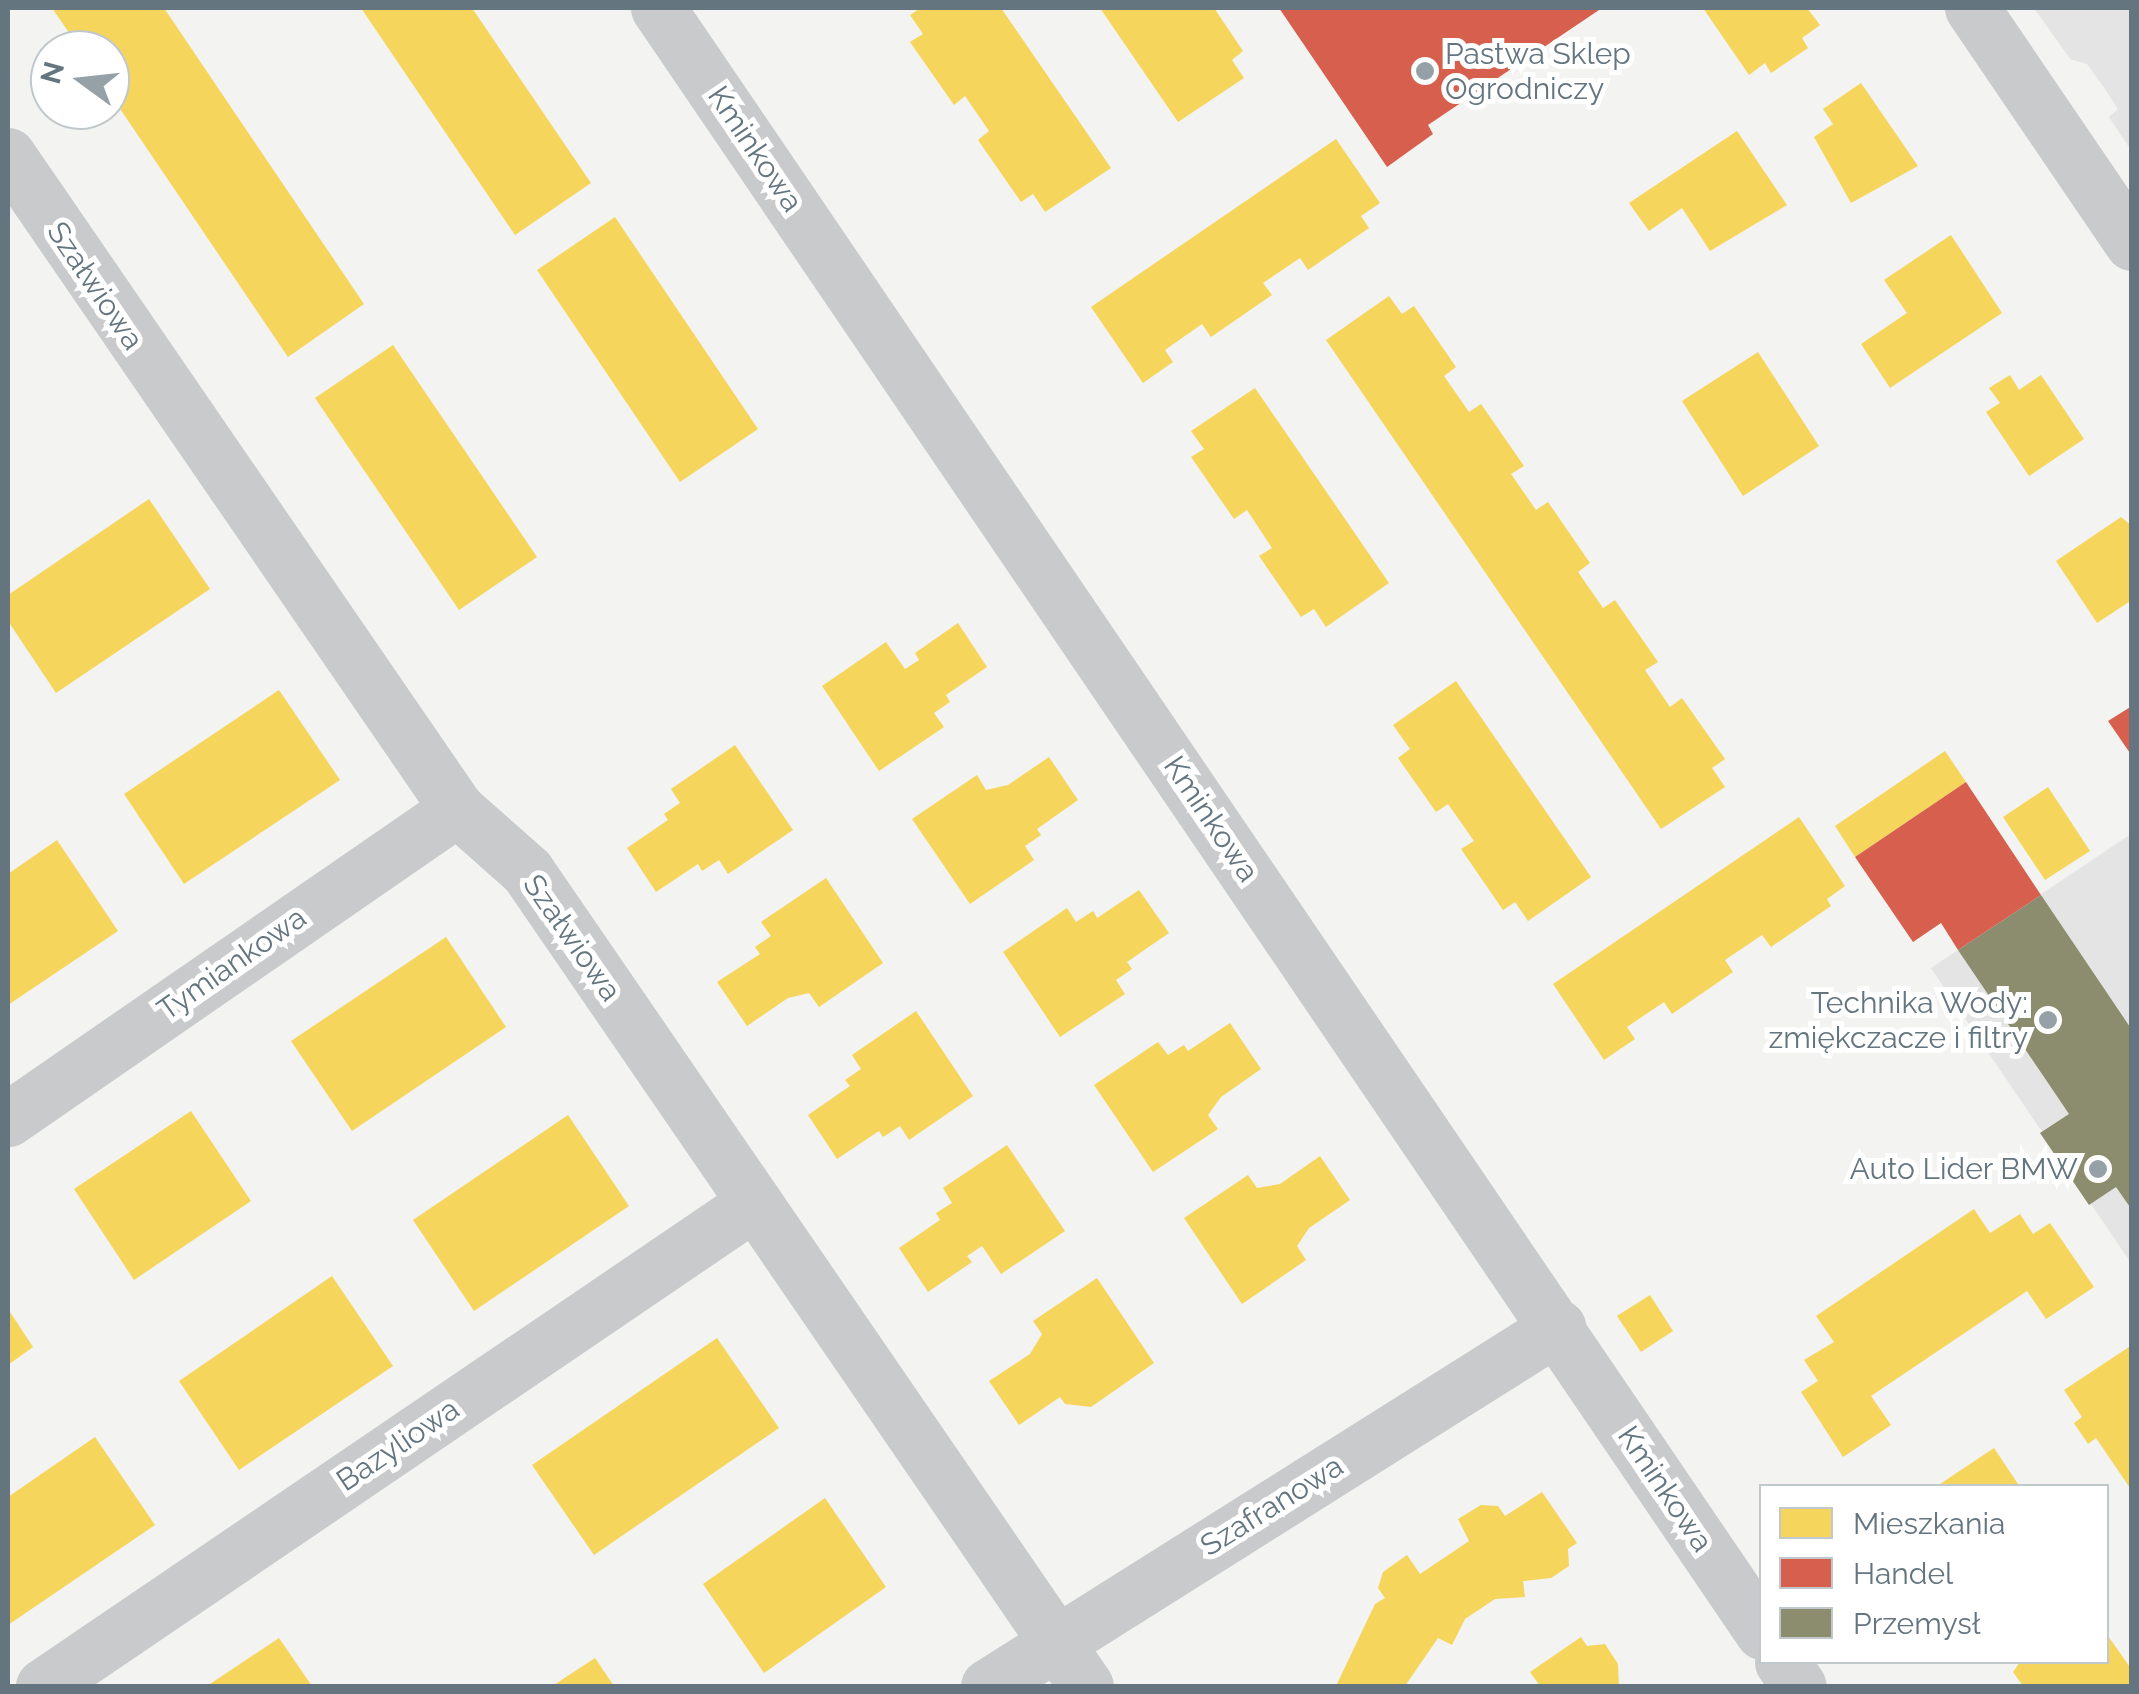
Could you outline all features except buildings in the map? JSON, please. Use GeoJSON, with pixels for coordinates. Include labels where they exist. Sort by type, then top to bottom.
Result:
{"type":"FeatureCollection","features":[{"type":"Feature","properties":{"kind":"street","name":"Kminkowa"},"geometry":{"type":"LineString","coordinates":[[658,8],[1759,1628]]}},
{"type":"Feature","properties":{"kind":"street"},"geometry":{"type":"LineString","coordinates":[[1972,8],[2132,243]]}},
{"type":"Feature","properties":{"kind":"street","name":"Szałwiowa"},"geometry":{"type":"LineString","coordinates":[[8,155],[457,809],[527,871],[1086,1686]]}},
{"type":"Feature","properties":{"kind":"street","name":"Tymiankowa"},"geometry":{"type":"LineString","coordinates":[[8,1120],[457,809]]}},
{"type":"Feature","properties":{"kind":"street","name":"Bazyliowa"},"geometry":{"type":"LineString","coordinates":[[43,1686],[754,1203]]}},
{"type":"Feature","properties":{"kind":"street","name":"Szafranowa"},"geometry":{"type":"LineString","coordinates":[[988,1686],[1054,1641],[1558,1328]]}},
{"type":"Feature","properties":{"kind":"street"},"geometry":{"type":"LineString","coordinates":[[1784,1664],[1800,1686]]}},
{"type":"Feature","properties":{"kind":"shaded area"},"geometry":{"type":"Polygon","coordinates":[[[2034,8],[2131,8],[2131,150],[2109,117],[2118,109],[2107,92],[2087,64],[2070,59],[2034,8]]]}},
{"type":"Feature","properties":{"kind":"shaded area","name":"Technika Wody: zmiękczacze i filtry"},"geometry":{"type":"Polygon","coordinates":[[[2131,834],[2131,1263],[1931,968],[2131,834]]]}},
{"type":"Feature","properties":{"kind":"place","name":"Pastwa Sklep Ogrodniczy"},"geometry":{"type":"Point","coordinates":[1425,71]}},
{"type":"Feature","properties":{"kind":"place","name":"Technika Wody: zmiękczacze i filtry"},"geometry":{"type":"Point","coordinates":[2048,1020]}},
{"type":"Feature","properties":{"kind":"place","name":"Auto Lider BMW"},"geometry":{"type":"Point","coordinates":[2098,1169]}}]}
